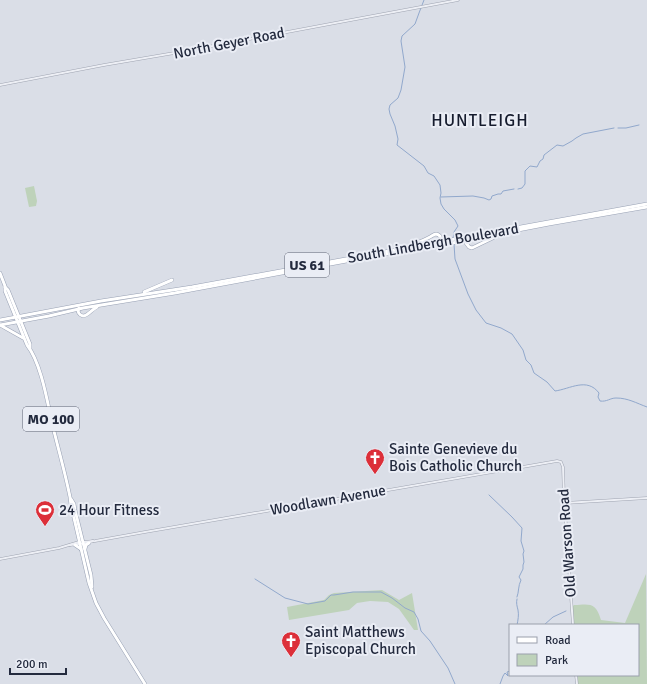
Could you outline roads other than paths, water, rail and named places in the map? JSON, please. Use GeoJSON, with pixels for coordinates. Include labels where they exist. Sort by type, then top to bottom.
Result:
{"type":"FeatureCollection","features":[{"type":"Feature","properties":{"kind":"main road","name":"South Lindbergh Boulevard"},"geometry":{"type":"LineString","coordinates":[[125,299],[175,293],[437,246],[470,236],[647,204]]}},
{"type":"Feature","properties":{"kind":"main road","name":"South Lindbergh Boulevard"},"geometry":{"type":"LineString","coordinates":[[458,240],[466,241],[549,224],[647,207]]}},
{"type":"Feature","properties":{"kind":"main road"},"geometry":{"type":"LineString","coordinates":[[403,248],[435,234],[438,234],[441,238],[437,246]]}},
{"type":"Feature","properties":{"kind":"main road"},"geometry":{"type":"LineString","coordinates":[[470,236],[466,241],[467,246],[472,248],[502,234]]}},
{"type":"Feature","properties":{"kind":"main road","name":"South Lindbergh Boulevard"},"geometry":{"type":"LineString","coordinates":[[125,299],[136,295],[192,287],[403,248],[449,242]]}},
{"type":"Feature","properties":{"kind":"main road","name":"MO 100"},"geometry":{"type":"LineString","coordinates":[[0,273],[5,286],[5,291],[30,344],[30,350]]}},
{"type":"Feature","properties":{"kind":"main road"},"geometry":{"type":"LineString","coordinates":[[136,295],[172,280]]}},
{"type":"Feature","properties":{"kind":"main road","name":"US 61"},"geometry":{"type":"LineString","coordinates":[[0,325],[125,299]]}},
{"type":"Feature","properties":{"kind":"main road","name":"US 61"},"geometry":{"type":"LineString","coordinates":[[0,320],[125,299]]}},
{"type":"Feature","properties":{"kind":"main road"},"geometry":{"type":"LineString","coordinates":[[85,316],[101,305]]}},
{"type":"Feature","properties":{"kind":"main road"},"geometry":{"type":"LineString","coordinates":[[82,307],[85,316]]}},
{"type":"Feature","properties":{"kind":"main road"},"geometry":{"type":"LineString","coordinates":[[78,309],[79,314],[85,316]]}},
{"type":"Feature","properties":{"kind":"main road","name":"MO 100"},"geometry":{"type":"LineString","coordinates":[[19,321],[42,381],[96,603],[101,614],[144,684]]}},
{"type":"Feature","properties":{"kind":"main road"},"geometry":{"type":"LineString","coordinates":[[0,325],[20,335],[25,340]]}},
{"type":"Feature","properties":{"kind":"main road"},"geometry":{"type":"LineString","coordinates":[[80,536],[88,542],[83,550],[74,544],[80,536]]}},
{"type":"Feature","properties":{"kind":"street","name":"North Geyer Road"},"geometry":{"type":"LineString","coordinates":[[0,85],[458,0]]}},
{"type":"Feature","properties":{"kind":"street","name":"Woodlawn Avenue"},"geometry":{"type":"LineString","coordinates":[[0,558],[551,461],[560,462]]}},
{"type":"Feature","properties":{"kind":"street","name":"Old Warson Road"},"geometry":{"type":"LineString","coordinates":[[560,462],[563,467],[573,624]]}},
{"type":"Feature","properties":{"kind":"street"},"geometry":{"type":"LineString","coordinates":[[565,503],[647,498]]}},
{"type":"Feature","properties":{"kind":"waterway"},"geometry":{"type":"LineString","coordinates":[[424,0],[415,24],[402,36],[401,41],[405,67],[401,90],[398,98],[390,105],[389,109],[398,139],[397,145],[424,166],[428,173],[434,176],[440,185],[441,204],[455,220],[458,226],[454,232],[453,239]]}},
{"type":"Feature","properties":{"kind":"waterway"},"geometry":{"type":"LineString","coordinates":[[618,128],[639,125]]}},
{"type":"Feature","properties":{"kind":"waterway"},"geometry":{"type":"LineString","coordinates":[[518,189],[522,188],[525,184],[525,171],[530,166],[537,167],[544,155],[557,145],[563,146],[583,134],[614,128]]}},
{"type":"Feature","properties":{"kind":"waterway"},"geometry":{"type":"LineString","coordinates":[[441,197],[473,196],[489,200],[492,196],[501,194],[503,191],[514,189]]}},
{"type":"Feature","properties":{"kind":"waterway"},"geometry":{"type":"LineString","coordinates":[[454,244],[455,259],[468,294],[476,310],[486,323],[501,328],[512,334],[523,350],[526,360],[531,365],[534,373],[547,382],[555,391],[578,385],[584,385],[594,388],[599,393],[598,397],[600,401],[620,398],[647,407]]}},
{"type":"Feature","properties":{"kind":"waterway"},"geometry":{"type":"LineString","coordinates":[[489,495],[522,528],[521,541],[524,551],[524,562],[523,569],[519,577],[521,580],[517,597]]}},
{"type":"Feature","properties":{"kind":"waterway"},"geometry":{"type":"LineString","coordinates":[[255,579],[285,598],[308,604],[325,601],[331,595],[353,592],[381,592],[405,608],[414,612],[418,619],[421,631],[430,641],[448,668],[455,684]]}},
{"type":"Feature","properties":{"kind":"waterway"},"geometry":{"type":"LineString","coordinates":[[517,599],[517,624]]}},
{"type":"Feature","properties":{"kind":"waterway"},"geometry":{"type":"LineString","coordinates":[[545,624],[553,617],[566,611]]}},
{"type":"Feature","properties":{"kind":"waterway"},"geometry":{"type":"LineString","coordinates":[[500,684],[505,673],[508,676],[507,672],[509,671]]}},
{"type":"Feature","properties":{"kind":"place","name":"Sainte Genevieve du Bois Catholic Church"},"geometry":{"type":"Point","coordinates":[375,475]}},
{"type":"Feature","properties":{"kind":"place","name":"24 Hour Fitness"},"geometry":{"type":"Point","coordinates":[45,527]}},
{"type":"Feature","properties":{"kind":"place","name":"Saint Matthews Episcopal Church"},"geometry":{"type":"Point","coordinates":[291,658]}},
{"type":"Feature","properties":{"kind":"district","name":"HUNTLEIGH"},"geometry":{"type":"Point","coordinates":[480,120]}}]}
